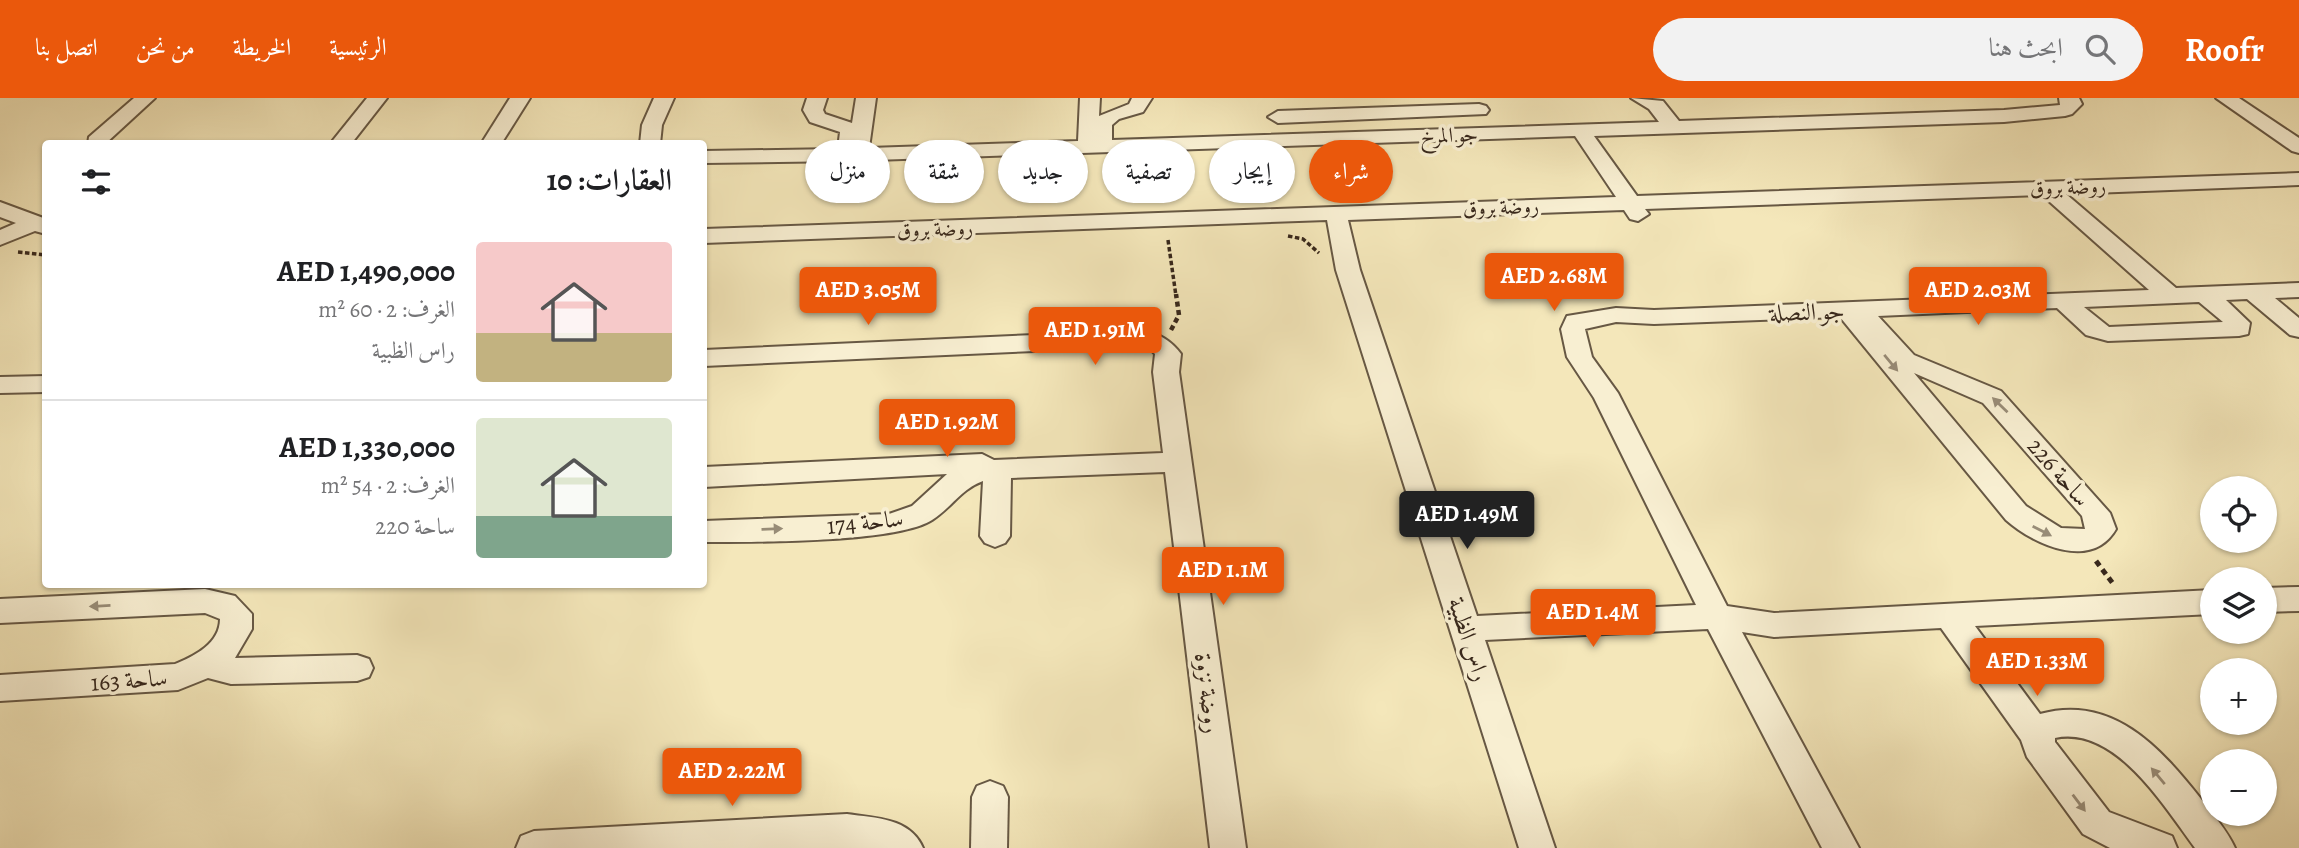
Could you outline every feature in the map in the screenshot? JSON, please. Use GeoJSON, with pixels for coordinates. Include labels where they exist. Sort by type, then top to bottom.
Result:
{"type":"FeatureCollection","features":[{"type":"Feature","properties":{"kind":"street"},"geometry":{"type":"LineString","coordinates":[[97,140],[145,98]]}},
{"type":"Feature","properties":{"kind":"street"},"geometry":{"type":"LineString","coordinates":[[344,140],[377,98]]}},
{"type":"Feature","properties":{"kind":"street"},"geometry":{"type":"LineString","coordinates":[[494,140],[520,98]]}},
{"type":"Feature","properties":{"kind":"street"},"geometry":{"type":"LineString","coordinates":[[651,134],[664,98]]}},
{"type":"Feature","properties":{"kind":"street"},"geometry":{"type":"LineString","coordinates":[[817,98],[813,114],[817,118],[846,127],[852,132],[852,140]]}},
{"type":"Feature","properties":{"kind":"street"},"geometry":{"type":"LineString","coordinates":[[1095,146],[1102,122],[1136,108],[1142,98]]}},
{"type":"Feature","properties":{"kind":"street"},"geometry":{"type":"LineString","coordinates":[[1641,98],[1656,105],[1680,127]]}},
{"type":"Feature","properties":{"kind":"street"},"geometry":{"type":"LineString","coordinates":[[1662,98],[1680,127]]}},
{"type":"Feature","properties":{"kind":"street","name":"جو المرخ"},"geometry":{"type":"LineString","coordinates":[[2004,116],[2065,110],[2072,104],[2069,98]]}},
{"type":"Feature","properties":{"kind":"street","name":"جو المرخ"},"geometry":{"type":"LineString","coordinates":[[1285,140],[2004,116],[2068,117],[2089,114],[2090,109],[2078,98]]}},
{"type":"Feature","properties":{"kind":"street"},"geometry":{"type":"LineString","coordinates":[[2226,98],[2299,147]]}},
{"type":"Feature","properties":{"kind":"street"},"geometry":{"type":"LineString","coordinates":[[1095,146],[1090,101],[1119,113]]}},
{"type":"Feature","properties":{"kind":"street"},"geometry":{"type":"LineString","coordinates":[[834,123],[865,106]]}},
{"type":"Feature","properties":{"kind":"street"},"geometry":{"type":"LineString","coordinates":[[856,140],[865,106]]}},
{"type":"Feature","properties":{"kind":"street"},"geometry":{"type":"LineString","coordinates":[[1285,140],[1275,107],[1479,110]]}},
{"type":"Feature","properties":{"kind":"street"},"geometry":{"type":"LineString","coordinates":[[1581,131],[1634,208]]}},
{"type":"Feature","properties":{"kind":"street","name":"جو المرخ"},"geometry":{"type":"LineString","coordinates":[[890,154],[1209,142]]}},
{"type":"Feature","properties":{"kind":"street","name":"جو المرخ"},"geometry":{"type":"LineString","coordinates":[[707,159],[805,156]]}},
{"type":"Feature","properties":{"kind":"street","name":"روضة بروق"},"geometry":{"type":"LineString","coordinates":[[707,246],[2053,193],[2299,179]]}},
{"type":"Feature","properties":{"kind":"street","name":"روضة بروق"},"geometry":{"type":"LineString","coordinates":[[2053,193],[2299,190]]}},
{"type":"Feature","properties":{"kind":"street"},"geometry":{"type":"LineString","coordinates":[[2053,193],[2169,295]]}},
{"type":"Feature","properties":{"kind":"street"},"geometry":{"type":"LineString","coordinates":[[0,209],[40,225]]}},
{"type":"Feature","properties":{"kind":"street","name":"روضة بروق"},"geometry":{"type":"LineString","coordinates":[[707,236],[1331,220]]}},
{"type":"Feature","properties":{"kind":"street","name":"راس الظبية"},"geometry":{"type":"LineString","coordinates":[[1331,220],[1340,258],[1348,270],[1537,848]]}},
{"type":"Feature","properties":{"kind":"street"},"geometry":{"type":"LineString","coordinates":[[6,238],[40,225]]}},
{"type":"Feature","properties":{"kind":"street"},"geometry":{"type":"LineString","coordinates":[[6,238],[42,245]]}},
{"type":"Feature","properties":{"kind":"street","name":"جو النصلة"},"geometry":{"type":"LineString","coordinates":[[1841,848],[1717,616],[1605,393],[1608,390],[1588,348],[1588,334],[1591,329],[1608,323],[1654,317],[2299,290]]}},
{"type":"Feature","properties":{"kind":"street"},"geometry":{"type":"LineString","coordinates":[[2253,292],[2299,330]]}},
{"type":"Feature","properties":{"kind":"street"},"geometry":{"type":"LineString","coordinates":[[2063,300],[2095,330],[2108,334],[2239,329],[2238,323],[2205,294]]}},
{"type":"Feature","properties":{"kind":"street","name":"ساحة 226"},"geometry":{"type":"LineString","coordinates":[[1853,310],[1905,361],[1978,388],[2001,405],[2092,509],[2101,529],[2094,538],[2080,541],[2046,534],[2022,518],[1919,398],[1853,310]]}},
{"type":"Feature","properties":{"kind":"street"},"geometry":{"type":"LineString","coordinates":[[1035,343],[1055,339],[1133,336],[1158,342]]}},
{"type":"Feature","properties":{"kind":"street","name":"روضة نزوة"},"geometry":{"type":"LineString","coordinates":[[1158,342],[1168,354],[1167,372],[1228,848]]}},
{"type":"Feature","properties":{"kind":"street"},"geometry":{"type":"LineString","coordinates":[[707,358],[1035,343],[1142,346],[1167,372]]}},
{"type":"Feature","properties":{"kind":"street"},"geometry":{"type":"LineString","coordinates":[[1919,398],[1930,386],[1950,379]]}},
{"type":"Feature","properties":{"kind":"street"},"geometry":{"type":"LineString","coordinates":[[0,386],[42,384]]}},
{"type":"Feature","properties":{"kind":"street"},"geometry":{"type":"LineString","coordinates":[[707,477],[910,466],[1178,458]]}},
{"type":"Feature","properties":{"kind":"street","name":"ساحة 174"},"geometry":{"type":"LineString","coordinates":[[707,532],[891,524],[922,513],[959,479],[974,472],[1178,458]]}},
{"type":"Feature","properties":{"kind":"street"},"geometry":{"type":"LineString","coordinates":[[910,466],[931,477],[942,495]]}},
{"type":"Feature","properties":{"kind":"street"},"geometry":{"type":"LineString","coordinates":[[995,536],[998,469]]}},
{"type":"Feature","properties":{"kind":"street"},"geometry":{"type":"LineString","coordinates":[[2277,600],[2299,599]]}},
{"type":"Feature","properties":{"kind":"street","name":"ساحة 163"},"geometry":{"type":"LineString","coordinates":[[0,611],[205,601],[224,604],[236,614],[236,629],[226,647],[206,665],[178,677],[0,688]]}},
{"type":"Feature","properties":{"kind":"street"},"geometry":{"type":"LineString","coordinates":[[1466,629],[1717,616],[1774,625],[2200,602]]}},
{"type":"Feature","properties":{"kind":"street"},"geometry":{"type":"LineString","coordinates":[[1949,615],[2037,736],[2048,761],[2096,823],[2118,835],[2157,847],[2176,830],[2184,807]]}},
{"type":"Feature","properties":{"kind":"street"},"geometry":{"type":"LineString","coordinates":[[206,665],[240,671],[357,668]]}},
{"type":"Feature","properties":{"kind":"street"},"geometry":{"type":"LineString","coordinates":[[2037,736],[2042,727],[2070,721],[2116,734],[2139,754],[2217,848]]}},
{"type":"Feature","properties":{"kind":"street"},"geometry":{"type":"LineString","coordinates":[[989,848],[990,797]]}},
{"type":"Feature","properties":{"kind":"street"},"geometry":{"type":"LineString","coordinates":[[534,848],[847,830],[888,836],[905,848]]}},
{"type":"Feature","properties":{"kind":"path"},"geometry":{"type":"LineString","coordinates":[[6,238],[42,253]]}},
{"type":"Feature","properties":{"kind":"path"},"geometry":{"type":"LineString","coordinates":[[1158,342],[1175,326],[1179,315],[1168,240]]}},
{"type":"Feature","properties":{"kind":"path"},"geometry":{"type":"LineString","coordinates":[[2080,541],[2129,604]]}}]}
